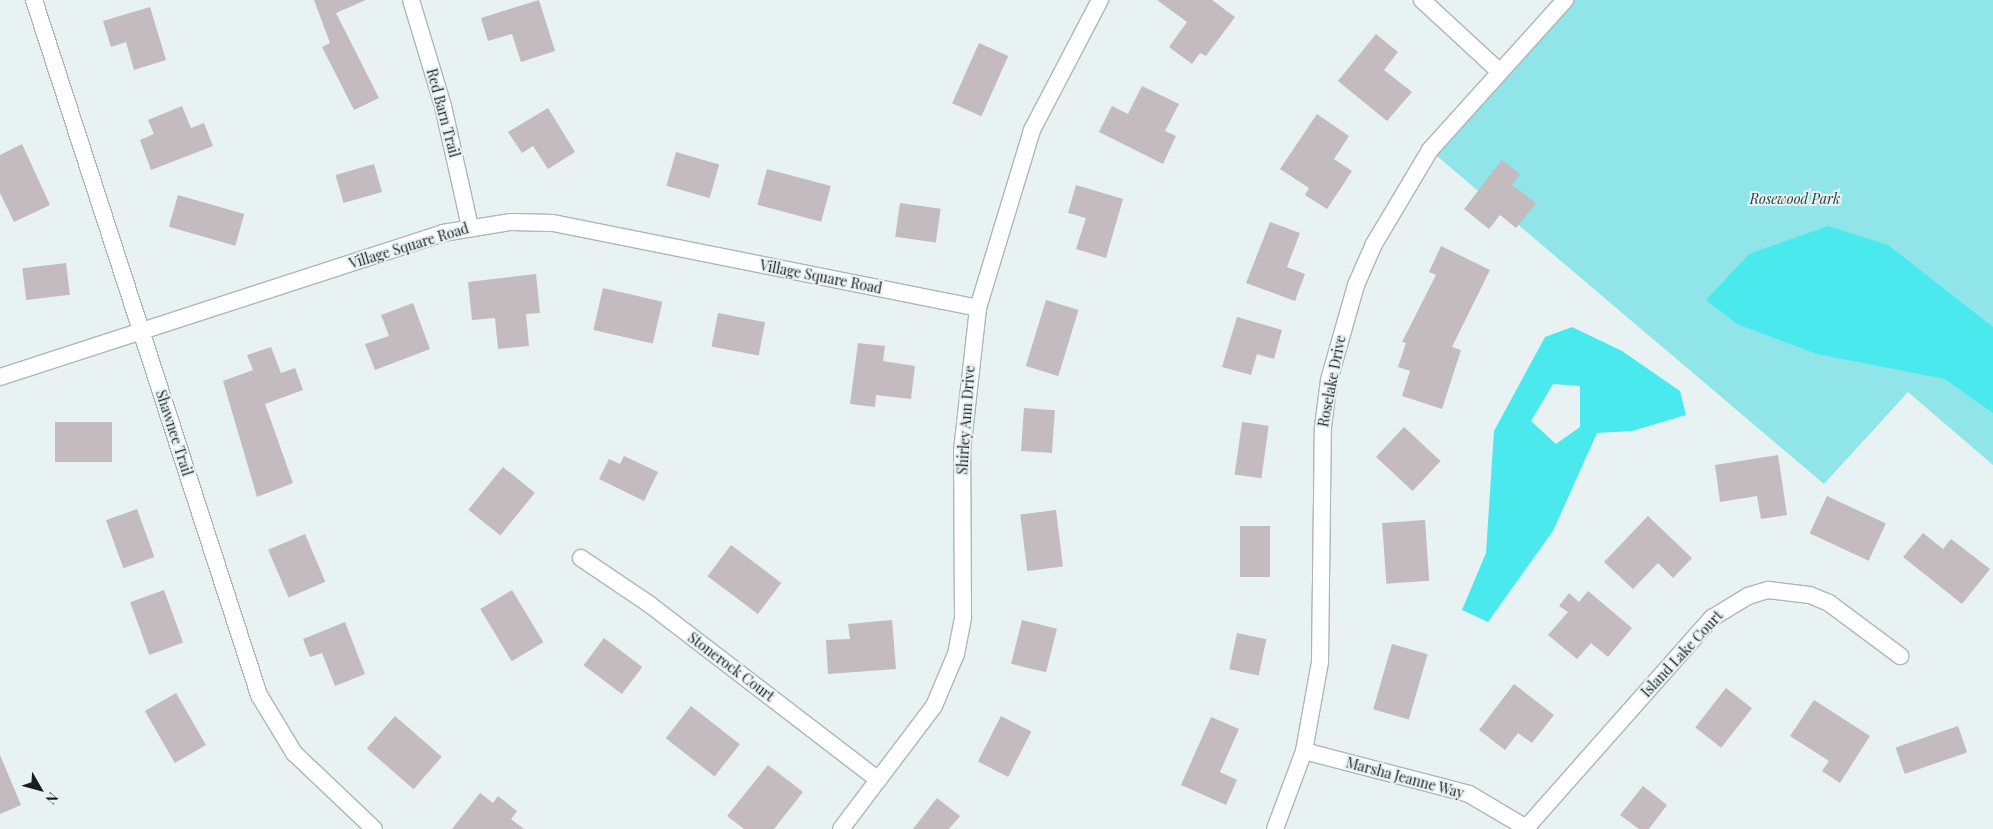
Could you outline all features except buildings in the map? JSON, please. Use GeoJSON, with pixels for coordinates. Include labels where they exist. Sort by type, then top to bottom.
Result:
{"type":"FeatureCollection","features":[{"type":"Feature","properties":{"kind":"street","name":"Shawnee Trail"},"geometry":{"type":"LineString","coordinates":[[34,0],[259,696],[294,753],[374,829]]}},
{"type":"Feature","properties":{"kind":"street","name":"Red Barn Trail"},"geometry":{"type":"LineString","coordinates":[[411,0],[443,106],[470,227]]}},
{"type":"Feature","properties":{"kind":"street","name":"Shirley Ann Drive"},"geometry":{"type":"LineString","coordinates":[[841,829],[934,706],[956,654],[963,617],[962,451],[978,308],[1009,194],[1032,130],[1100,0]]}},
{"type":"Feature","properties":{"kind":"street"},"geometry":{"type":"LineString","coordinates":[[1422,0],[1500,72]]}},
{"type":"Feature","properties":{"kind":"street","name":"Roselake Drive"},"geometry":{"type":"LineString","coordinates":[[1275,829],[1304,751],[1320,662],[1322,613],[1322,427],[1342,329],[1374,244],[1409,181],[1436,142],[1565,0]]}},
{"type":"Feature","properties":{"kind":"street","name":"Village Square Road"},"geometry":{"type":"LineString","coordinates":[[0,377],[470,227],[552,223],[978,308]]}},
{"type":"Feature","properties":{"kind":"street","name":"Stonerock Court"},"geometry":{"type":"LineString","coordinates":[[581,558],[649,604],[878,780]]}},
{"type":"Feature","properties":{"kind":"street","name":"Island Lake Court"},"geometry":{"type":"LineString","coordinates":[[1527,828],[1712,618],[1748,596],[1768,590],[1810,595],[1829,603],[1900,656]]}},
{"type":"Feature","properties":{"kind":"street","name":"Marsha Jeanne Way"},"geometry":{"type":"LineString","coordinates":[[1304,751],[1469,794],[1527,828]]}},
{"type":"Feature","properties":{"kind":"green space","name":"Rosewood Park"},"geometry":{"type":"Polygon","coordinates":[[[1565,0],[1993,0],[1993,465],[1908,392],[1824,484],[1430,150],[1565,0]]]}},
{"type":"Feature","properties":{"kind":"shaded area"},"geometry":{"type":"Polygon","coordinates":[[[1828,226],[1888,245],[1993,327],[1993,413],[1945,379],[1817,354],[1737,324],[1706,300],[1749,254],[1828,226]]]}},
{"type":"Feature","properties":{"kind":"shaded area"},"geometry":{"type":"Polygon","coordinates":[[[1572,327],[1622,351],[1680,391],[1686,415],[1632,431],[1597,433],[1553,531],[1488,622],[1462,610],[1486,553],[1494,431],[1545,337],[1572,327]],[[1553,384],[1531,421],[1556,444],[1580,427],[1580,386],[1553,384]]]}}]}
